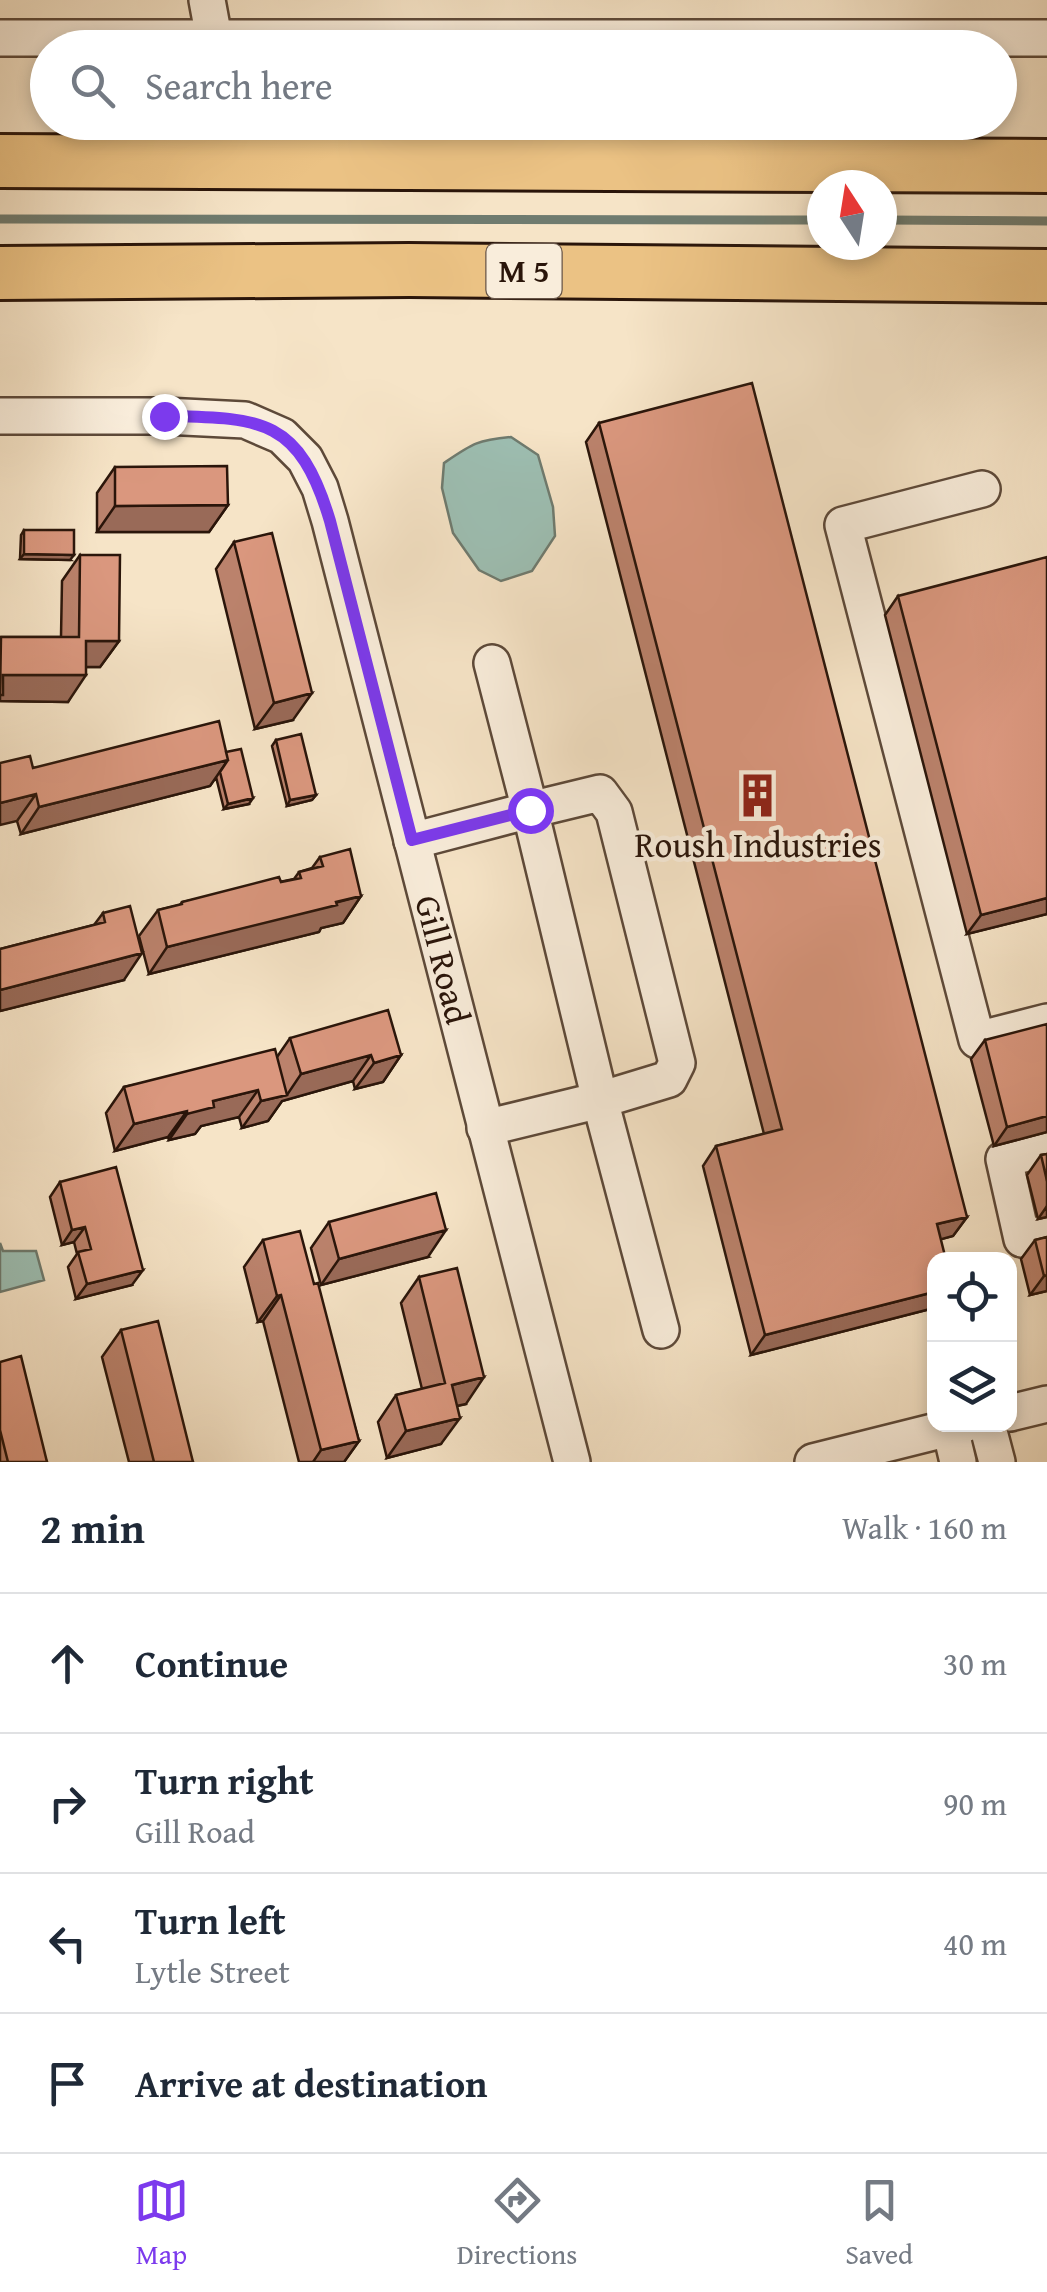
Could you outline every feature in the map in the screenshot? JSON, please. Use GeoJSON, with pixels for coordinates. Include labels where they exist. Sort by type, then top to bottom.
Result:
{"type":"FeatureCollection","features":[{"type":"Feature","properties":{"kind":"highway"},"geometry":{"type":"LineString","coordinates":[[0,161],[1047,166]]}},
{"type":"Feature","properties":{"kind":"highway","name":"M 5"},"geometry":{"type":"LineString","coordinates":[[0,273],[408,270],[1047,276]]}},
{"type":"Feature","properties":{"kind":"street"},"geometry":{"type":"LineString","coordinates":[[208,0],[213,30]]}},
{"type":"Feature","properties":{"kind":"street"},"geometry":{"type":"LineString","coordinates":[[0,38],[30,38]]}},
{"type":"Feature","properties":{"kind":"street"},"geometry":{"type":"LineString","coordinates":[[1017,38],[1047,38]]}},
{"type":"Feature","properties":{"kind":"street","name":"Gill Road"},"geometry":{"type":"LineString","coordinates":[[0,416],[245,420],[282,436],[305,459],[320,488],[330,521],[572,1462]]}},
{"type":"Feature","properties":{"kind":"street"},"geometry":{"type":"LineString","coordinates":[[982,489],[843,525],[977,1040],[1047,1022]]}},
{"type":"Feature","properties":{"kind":"street"},"geometry":{"type":"LineString","coordinates":[[492,662],[660,1330]]}},
{"type":"Feature","properties":{"kind":"street"},"geometry":{"type":"LineString","coordinates":[[412,840],[600,793],[614,812],[677,1062],[668,1079],[485,1128]]}},
{"type":"Feature","properties":{"kind":"street"},"geometry":{"type":"LineString","coordinates":[[1047,1148],[1004,1159],[1022,1239],[1047,1233]]}},
{"type":"Feature","properties":{"kind":"street"},"geometry":{"type":"LineString","coordinates":[[1017,1411],[1047,1404]]}},
{"type":"Feature","properties":{"kind":"street"},"geometry":{"type":"LineString","coordinates":[[989,1432],[997,1462]]}},
{"type":"Feature","properties":{"kind":"street"},"geometry":{"type":"LineString","coordinates":[[814,1462],[958,1438]]}},
{"type":"Feature","properties":{"kind":"water"},"geometry":{"type":"Polygon","coordinates":[[[511,437],[538,455],[553,507],[555,536],[532,571],[501,581],[479,570],[453,533],[442,488],[444,463],[475,444],[511,437]]]}},
{"type":"Feature","properties":{"kind":"water"},"geometry":{"type":"Polygon","coordinates":[[[0,1243],[3,1251],[36,1251],[44,1280],[0,1292],[0,1243]]]}},
{"type":"Feature","properties":{"kind":"building","name":"Roush Industries"},"geometry":{"type":"Polygon","coordinates":[[[752,383],[967,1217],[937,1224],[944,1252],[927,1252],[927,1294],[765,1335],[716,1146],[782,1129],[599,423],[752,383]]]}},
{"type":"Feature","properties":{"kind":"building"},"geometry":{"type":"Polygon","coordinates":[[[227,466],[228,505],[115,506],[115,467],[227,466]]]}},
{"type":"Feature","properties":{"kind":"building"},"geometry":{"type":"Polygon","coordinates":[[[24,530],[74,530],[74,555],[24,554],[24,530]]]}},
{"type":"Feature","properties":{"kind":"building"},"geometry":{"type":"Polygon","coordinates":[[[272,533],[312,693],[274,703],[234,542],[272,533]]]}},
{"type":"Feature","properties":{"kind":"building"},"geometry":{"type":"Polygon","coordinates":[[[80,555],[120,555],[119,641],[86,641],[86,675],[3,675],[0,695],[1,637],[79,637],[80,555]]]}},
{"type":"Feature","properties":{"kind":"building"},"geometry":{"type":"Polygon","coordinates":[[[1047,557],[1047,898],[981,915],[898,596],[1047,557]]]}},
{"type":"Feature","properties":{"kind":"building"},"geometry":{"type":"Polygon","coordinates":[[[219,721],[228,760],[39,807],[36,794],[0,803],[0,763],[30,756],[33,768],[219,721]]]}},
{"type":"Feature","properties":{"kind":"building"},"geometry":{"type":"Polygon","coordinates":[[[301,734],[316,795],[290,800],[276,740],[301,734]]]}},
{"type":"Feature","properties":{"kind":"building"},"geometry":{"type":"Polygon","coordinates":[[[241,749],[253,798],[228,804],[220,772],[228,760],[226,752],[241,749]]]}},
{"type":"Feature","properties":{"kind":"building"},"geometry":{"type":"Polygon","coordinates":[[[350,849],[361,896],[167,947],[158,910],[279,877],[281,882],[301,878],[299,872],[323,866],[320,857],[350,849]]]}},
{"type":"Feature","properties":{"kind":"building"},"geometry":{"type":"Polygon","coordinates":[[[130,906],[142,953],[0,990],[0,949],[105,922],[103,913],[130,906]]]}},
{"type":"Feature","properties":{"kind":"building"},"geometry":{"type":"Polygon","coordinates":[[[388,1010],[401,1055],[374,1063],[371,1055],[301,1074],[290,1038],[388,1010]]]}},
{"type":"Feature","properties":{"kind":"building"},"geometry":{"type":"Polygon","coordinates":[[[1047,1024],[1047,1116],[1007,1127],[985,1040],[1047,1024]]]}},
{"type":"Feature","properties":{"kind":"building"},"geometry":{"type":"Polygon","coordinates":[[[275,1049],[287,1095],[261,1101],[258,1090],[213,1101],[214,1107],[134,1124],[124,1087],[275,1049]]]}},
{"type":"Feature","properties":{"kind":"building"},"geometry":{"type":"Polygon","coordinates":[[[1047,1154],[1047,1181],[1041,1155],[1047,1154]]]}},
{"type":"Feature","properties":{"kind":"building"},"geometry":{"type":"Polygon","coordinates":[[[116,1167],[143,1270],[87,1284],[78,1252],[91,1249],[85,1227],[72,1230],[60,1182],[116,1167]]]}},
{"type":"Feature","properties":{"kind":"building"},"geometry":{"type":"Polygon","coordinates":[[[436,1193],[446,1230],[339,1259],[329,1222],[436,1193]]]}},
{"type":"Feature","properties":{"kind":"building"},"geometry":{"type":"Polygon","coordinates":[[[300,1231],[314,1284],[318,1283],[359,1441],[321,1450],[263,1240],[300,1231]]]}},
{"type":"Feature","properties":{"kind":"building"},"geometry":{"type":"Polygon","coordinates":[[[1047,1237],[1047,1275],[1044,1276],[1035,1240],[1047,1237]]]}},
{"type":"Feature","properties":{"kind":"building"},"geometry":{"type":"Polygon","coordinates":[[[457,1268],[484,1377],[452,1385],[460,1418],[406,1431],[396,1395],[445,1383],[419,1277],[457,1268]]]}},
{"type":"Feature","properties":{"kind":"building"},"geometry":{"type":"Polygon","coordinates":[[[158,1321],[193,1462],[154,1462],[121,1330],[158,1321]]]}},
{"type":"Feature","properties":{"kind":"building"},"geometry":{"type":"Polygon","coordinates":[[[21,1356],[47,1462],[8,1462],[0,1430],[0,1362],[21,1356]]]}},
{"type":"Feature","properties":{"kind":"waterway"},"geometry":{"type":"LineString","coordinates":[[0,219],[807,220]]}},
{"type":"Feature","properties":{"kind":"waterway"},"geometry":{"type":"LineString","coordinates":[[897,220],[1047,221]]}},
{"type":"Feature","properties":{"kind":"place","name":"Roush Industries"},"geometry":{"type":"Point","coordinates":[758,795]}},
{"type":"Feature","properties":{"kind":"route"},"geometry":{"type":"LineString","coordinates":[[164,416],[245,420],[282,436],[305,459],[320,488],[330,521],[412,840],[530,810]]}}]}
